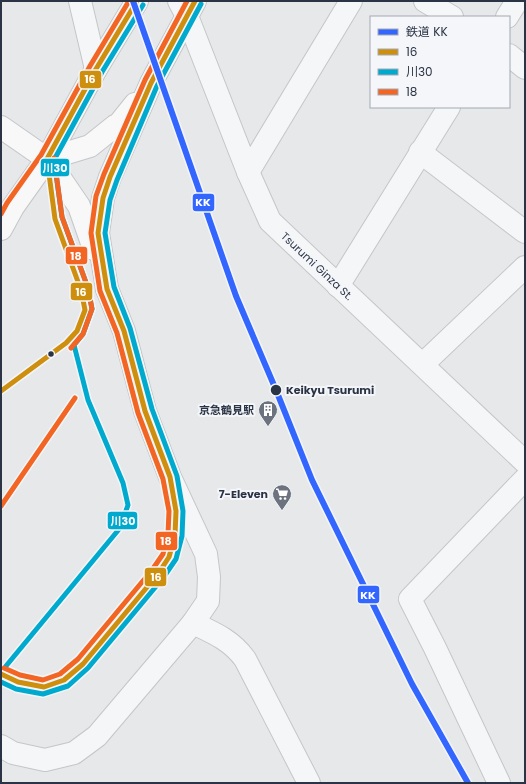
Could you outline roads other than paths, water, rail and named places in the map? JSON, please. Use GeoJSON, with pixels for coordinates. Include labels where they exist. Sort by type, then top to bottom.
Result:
{"type":"FeatureCollection","features":[{"type":"Feature","properties":{"kind":"main road"},"geometry":{"type":"LineString","coordinates":[[1,229],[13,207],[47,159],[96,69],[137,1]]}},
{"type":"Feature","properties":{"kind":"main road"},"geometry":{"type":"LineString","coordinates":[[107,289],[98,233],[103,198],[110,177],[151,83],[187,6]]}},
{"type":"Feature","properties":{"kind":"main road"},"geometry":{"type":"LineString","coordinates":[[47,159],[90,146],[119,124],[151,83]]}},
{"type":"Feature","properties":{"kind":"main road"},"geometry":{"type":"LineString","coordinates":[[1,127],[47,159],[79,206],[107,289]]}},
{"type":"Feature","properties":{"kind":"street"},"geometry":{"type":"LineString","coordinates":[[80,1],[96,69]]}},
{"type":"Feature","properties":{"kind":"street"},"geometry":{"type":"LineString","coordinates":[[248,172],[351,1]]}},
{"type":"Feature","properties":{"kind":"street"},"geometry":{"type":"LineString","coordinates":[[425,1],[450,16]]}},
{"type":"Feature","properties":{"kind":"street"},"geometry":{"type":"LineString","coordinates":[[508,16],[517,1]]}},
{"type":"Feature","properties":{"kind":"street","name":"Tsurumi Ginza St."},"geometry":{"type":"LineString","coordinates":[[187,6],[248,172],[270,221],[525,462]]}},
{"type":"Feature","properties":{"kind":"street"},"geometry":{"type":"LineString","coordinates":[[510,56],[525,68]]}},
{"type":"Feature","properties":{"kind":"street"},"geometry":{"type":"LineString","coordinates":[[338,286],[448,108]]}},
{"type":"Feature","properties":{"kind":"street"},"geometry":{"type":"LineString","coordinates":[[420,152],[525,232]]}},
{"type":"Feature","properties":{"kind":"street"},"geometry":{"type":"LineString","coordinates":[[423,364],[525,267]]}},
{"type":"Feature","properties":{"kind":"street"},"geometry":{"type":"LineString","coordinates":[[1,746],[13,753],[45,760],[74,753],[97,736],[193,623],[208,601],[209,577],[206,554],[170,477],[145,411],[124,331],[107,289]]}},
{"type":"Feature","properties":{"kind":"street"},"geometry":{"type":"LineString","coordinates":[[499,783],[410,598],[525,479]]}},
{"type":"Feature","properties":{"kind":"street"},"geometry":{"type":"LineString","coordinates":[[193,623],[226,640],[238,649],[246,659],[309,783]]}},
{"type":"Feature","properties":{"kind":"rail line","name":"KK"},"geometry":{"type":"LineString","coordinates":[[133,1],[236,296],[312,480],[412,684],[468,783]]}},
{"type":"Feature","properties":{"kind":"place","name":"Keikyu Tsurumi"},"geometry":{"type":"Point","coordinates":[276,390]}},
{"type":"Feature","properties":{"kind":"place","name":"京急鶴見駅"},"geometry":{"type":"Point","coordinates":[268,427]}},
{"type":"Feature","properties":{"kind":"place","name":"7-Eleven"},"geometry":{"type":"Point","coordinates":[282,511]}}]}
